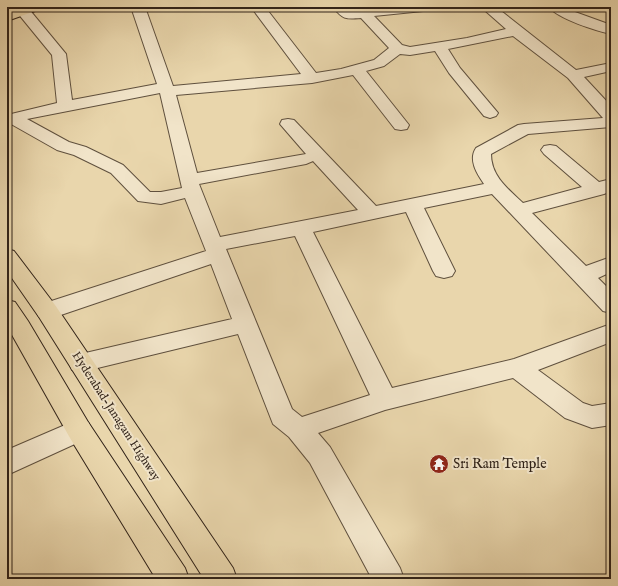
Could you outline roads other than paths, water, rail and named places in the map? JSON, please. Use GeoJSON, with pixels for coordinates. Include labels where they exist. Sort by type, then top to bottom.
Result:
{"type":"FeatureCollection","features":[{"type":"Feature","properties":{"kind":"main road"},"geometry":{"type":"LineString","coordinates":[[7,17],[28,9]]}},
{"type":"Feature","properties":{"kind":"main road","name":"Hyderabad-Janagam Highway"},"geometry":{"type":"LineString","coordinates":[[7,256],[47,310],[222,579]]}},
{"type":"Feature","properties":{"kind":"main road"},"geometry":{"type":"LineString","coordinates":[[7,308],[20,327],[78,430],[174,579]]}},
{"type":"Feature","properties":{"kind":"street"},"geometry":{"type":"LineString","coordinates":[[138,7],[166,89],[190,186],[282,416],[298,429],[320,454],[389,579]]}},
{"type":"Feature","properties":{"kind":"street"},"geometry":{"type":"LineString","coordinates":[[258,7],[312,78]]}},
{"type":"Feature","properties":{"kind":"street"},"geometry":{"type":"LineString","coordinates":[[340,7],[348,15],[423,7]]}},
{"type":"Feature","properties":{"kind":"street"},"geometry":{"type":"LineString","coordinates":[[488,7],[516,31],[573,75],[611,116]]}},
{"type":"Feature","properties":{"kind":"street"},"geometry":{"type":"LineString","coordinates":[[556,7],[570,15],[611,30]]}},
{"type":"Feature","properties":{"kind":"street"},"geometry":{"type":"LineString","coordinates":[[28,9],[59,54],[65,106]]}},
{"type":"Feature","properties":{"kind":"street"},"geometry":{"type":"LineString","coordinates":[[364,13],[397,49],[410,51],[467,42],[516,31]]}},
{"type":"Feature","properties":{"kind":"street"},"geometry":{"type":"LineString","coordinates":[[439,46],[454,70],[490,113]]}},
{"type":"Feature","properties":{"kind":"street"},"geometry":{"type":"LineString","coordinates":[[10,119],[65,106],[166,89],[312,78],[356,70],[379,63],[397,49]]}},
{"type":"Feature","properties":{"kind":"street"},"geometry":{"type":"LineString","coordinates":[[573,75],[611,67]]}},
{"type":"Feature","properties":{"kind":"street"},"geometry":{"type":"LineString","coordinates":[[356,70],[401,125]]}},
{"type":"Feature","properties":{"kind":"street"},"geometry":{"type":"LineString","coordinates":[[10,119],[63,146],[80,151],[117,169],[145,197],[161,198],[190,186],[306,159]]}},
{"type":"Feature","properties":{"kind":"street"},"geometry":{"type":"LineString","coordinates":[[611,122],[524,129],[482,152],[481,163],[487,177],[496,187],[611,305]]}},
{"type":"Feature","properties":{"kind":"street"},"geometry":{"type":"LineString","coordinates":[[288,124],[372,213]]}},
{"type":"Feature","properties":{"kind":"street"},"geometry":{"type":"LineString","coordinates":[[550,150],[604,187]]}},
{"type":"Feature","properties":{"kind":"street"},"geometry":{"type":"LineString","coordinates":[[47,310],[215,250],[301,228],[496,187]]}},
{"type":"Feature","properties":{"kind":"street"},"geometry":{"type":"LineString","coordinates":[[519,210],[604,187]]}},
{"type":"Feature","properties":{"kind":"street"},"geometry":{"type":"LineString","coordinates":[[413,205],[444,271]]}},
{"type":"Feature","properties":{"kind":"street"},"geometry":{"type":"LineString","coordinates":[[301,228],[385,400]]}},
{"type":"Feature","properties":{"kind":"street"},"geometry":{"type":"LineString","coordinates":[[582,276],[611,264]]}},
{"type":"Feature","properties":{"kind":"street"},"geometry":{"type":"LineString","coordinates":[[81,363],[245,324]]}},
{"type":"Feature","properties":{"kind":"street"},"geometry":{"type":"LineString","coordinates":[[298,429],[385,400],[517,368],[611,333]]}},
{"type":"Feature","properties":{"kind":"street"},"geometry":{"type":"LineString","coordinates":[[517,368],[574,411],[592,416],[611,414]]}},
{"type":"Feature","properties":{"kind":"street"},"geometry":{"type":"LineString","coordinates":[[7,463],[78,430]]}},
{"type":"Feature","properties":{"kind":"place","name":"Sri Ram Temple"},"geometry":{"type":"Point","coordinates":[439,464]}}]}
